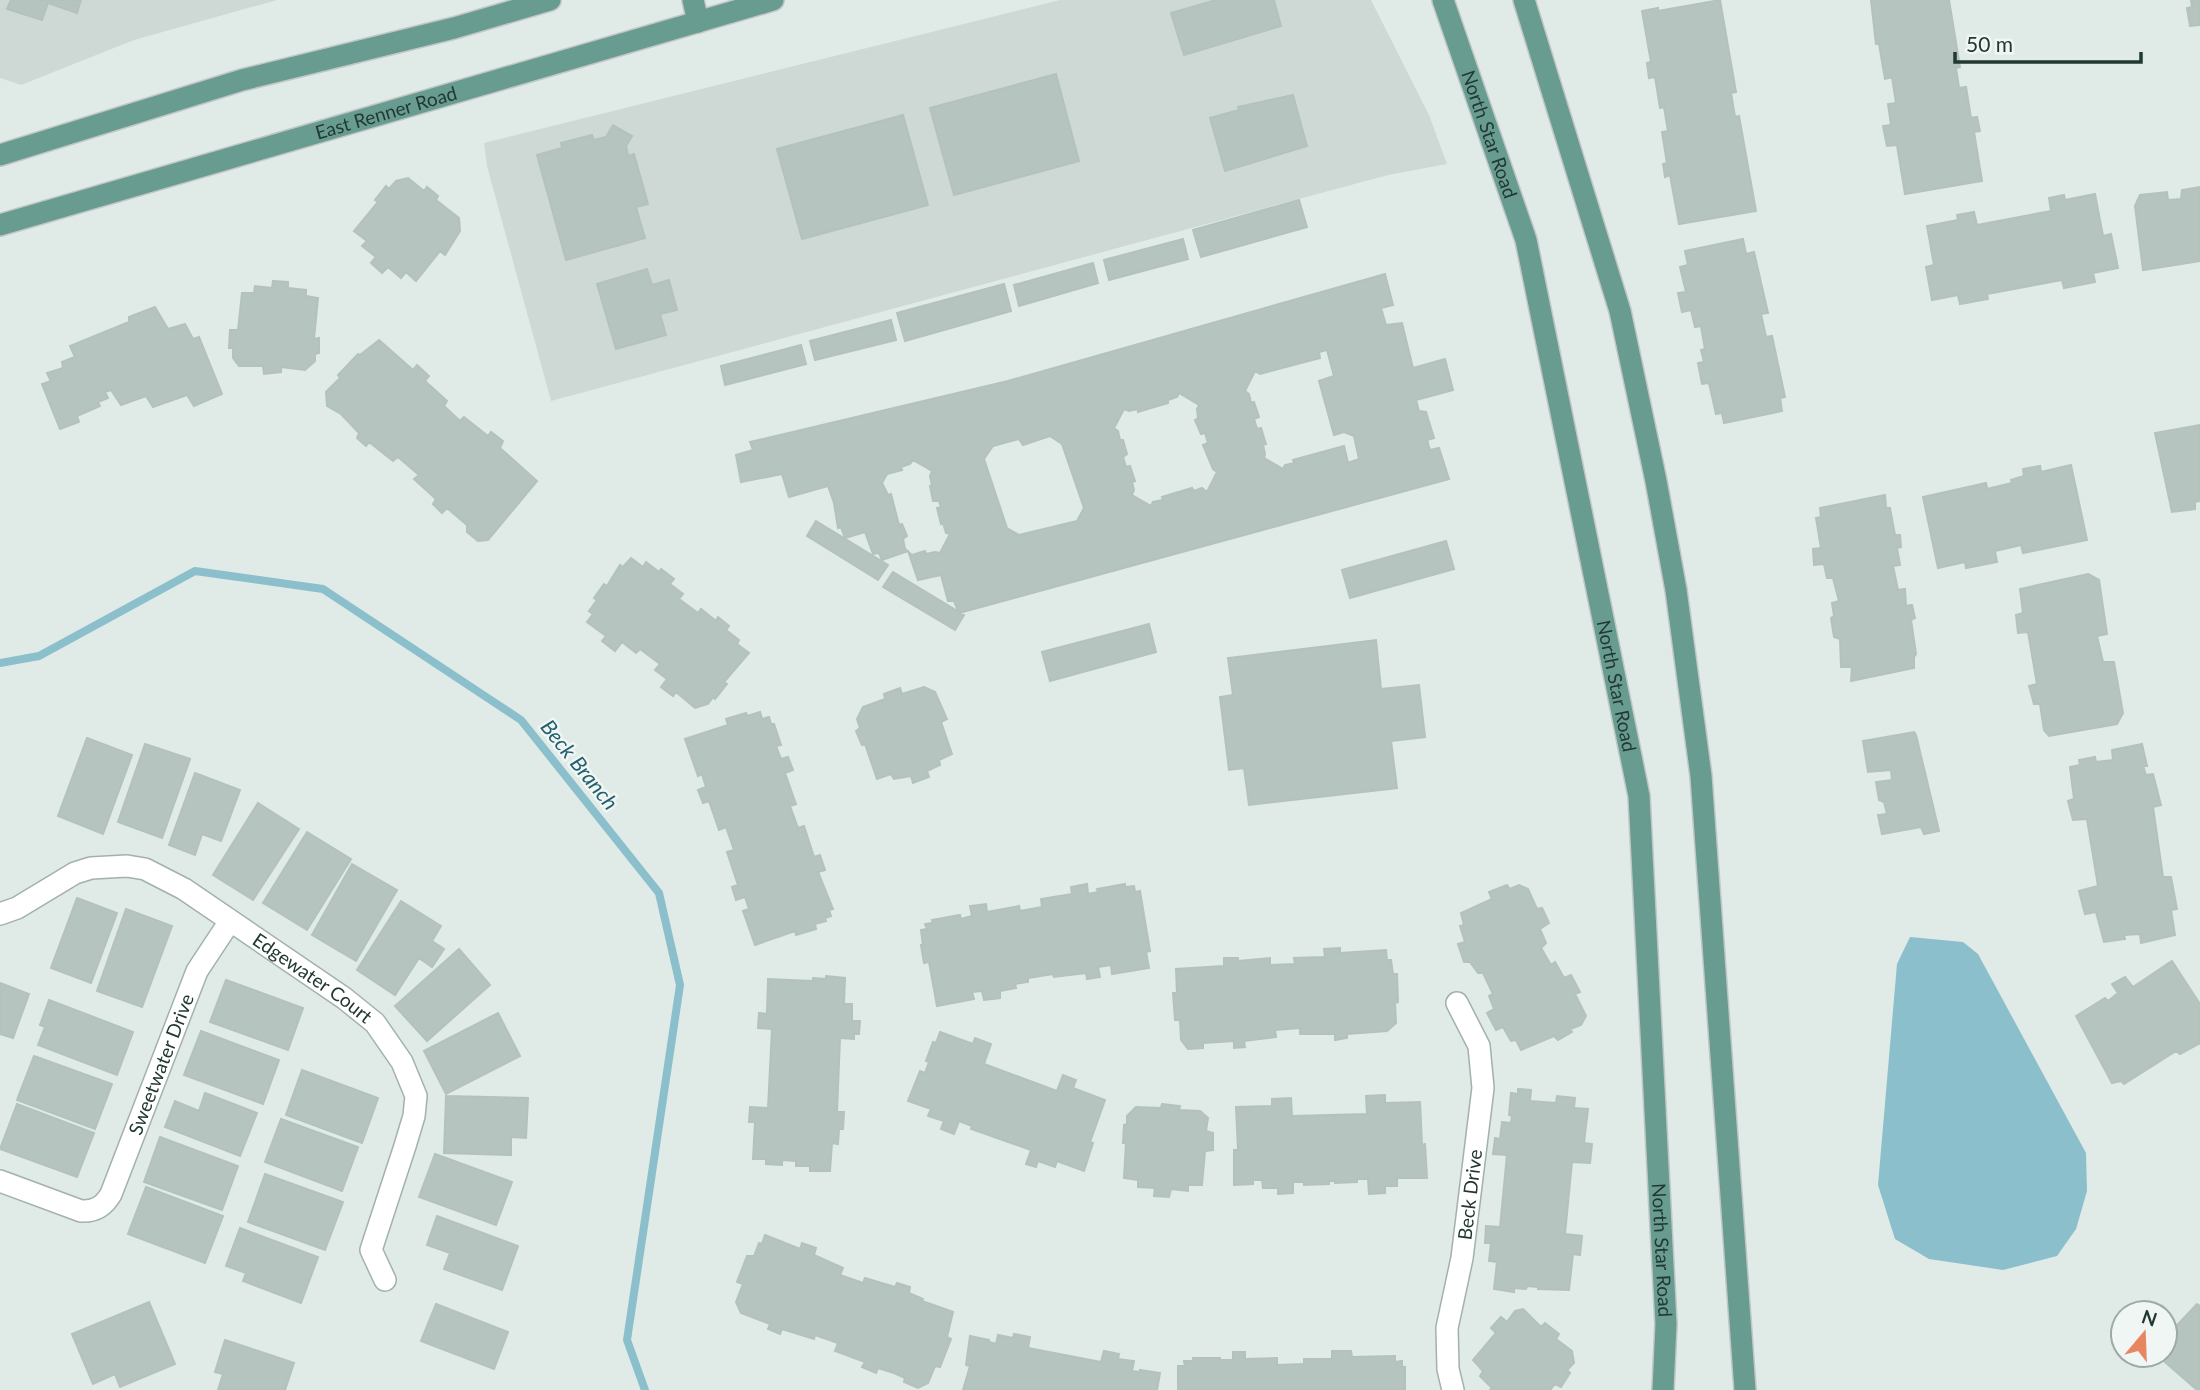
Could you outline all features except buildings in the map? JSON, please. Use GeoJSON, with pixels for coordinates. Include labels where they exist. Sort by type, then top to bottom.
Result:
{"type":"FeatureCollection","features":[{"type":"Feature","properties":{"kind":"main road"},"geometry":{"type":"LineString","coordinates":[[0,155],[242,80],[454,28],[550,0]]}},
{"type":"Feature","properties":{"kind":"main road"},"geometry":{"type":"LineString","coordinates":[[693,0],[698,22]]}},
{"type":"Feature","properties":{"kind":"main road","name":"East Renner Road"},"geometry":{"type":"LineString","coordinates":[[0,225],[772,0]]}},
{"type":"Feature","properties":{"kind":"main road","name":"North Star Road"},"geometry":{"type":"LineString","coordinates":[[1443,0],[1526,240],[1639,796],[1666,1324],[1663,1390]]}},
{"type":"Feature","properties":{"kind":"main road"},"geometry":{"type":"LineString","coordinates":[[1524,0],[1620,311],[1676,590],[1701,776],[1745,1390]]}},
{"type":"Feature","properties":{"kind":"street","name":"Edgewater Court"},"geometry":{"type":"LineString","coordinates":[[0,914],[17,908],[75,873],[91,868],[127,866],[145,869],[165,878],[230,921],[344,998],[375,1023],[402,1062],[416,1096],[414,1116],[370,1250],[385,1280]]}},
{"type":"Feature","properties":{"kind":"street","name":"Sweetwater Drive"},"geometry":{"type":"LineString","coordinates":[[0,1181],[76,1210],[89,1211],[104,1205],[111,1194],[197,971],[230,921]]}},
{"type":"Feature","properties":{"kind":"street","name":"Beck Drive"},"geometry":{"type":"LineString","coordinates":[[1453,1390],[1448,1369],[1447,1328],[1462,1258],[1483,1088],[1479,1046],[1457,1003]]}},
{"type":"Feature","properties":{"kind":"shaded area"},"geometry":{"type":"Polygon","coordinates":[[[0,0],[277,0],[134,40],[21,85],[0,78],[0,0]]]}},
{"type":"Feature","properties":{"kind":"shaded area"},"geometry":{"type":"Polygon","coordinates":[[[1060,0],[1371,0],[1429,115],[1447,164],[1388,175],[551,401],[487,166],[484,143],[1060,0]]]}},
{"type":"Feature","properties":{"kind":"water"},"geometry":{"type":"Polygon","coordinates":[[[1910,937],[1963,942],[1978,954],[2086,1153],[2087,1191],[2076,1229],[2057,1256],[2003,1270],[1929,1259],[1895,1239],[1878,1185],[1897,964],[1910,937]]]}},
{"type":"Feature","properties":{"kind":"waterway","name":"Beck Branch"},"geometry":{"type":"LineString","coordinates":[[0,663],[39,656],[195,571],[323,589],[521,720],[659,893],[680,985],[627,1340],[645,1390]]}}]}
